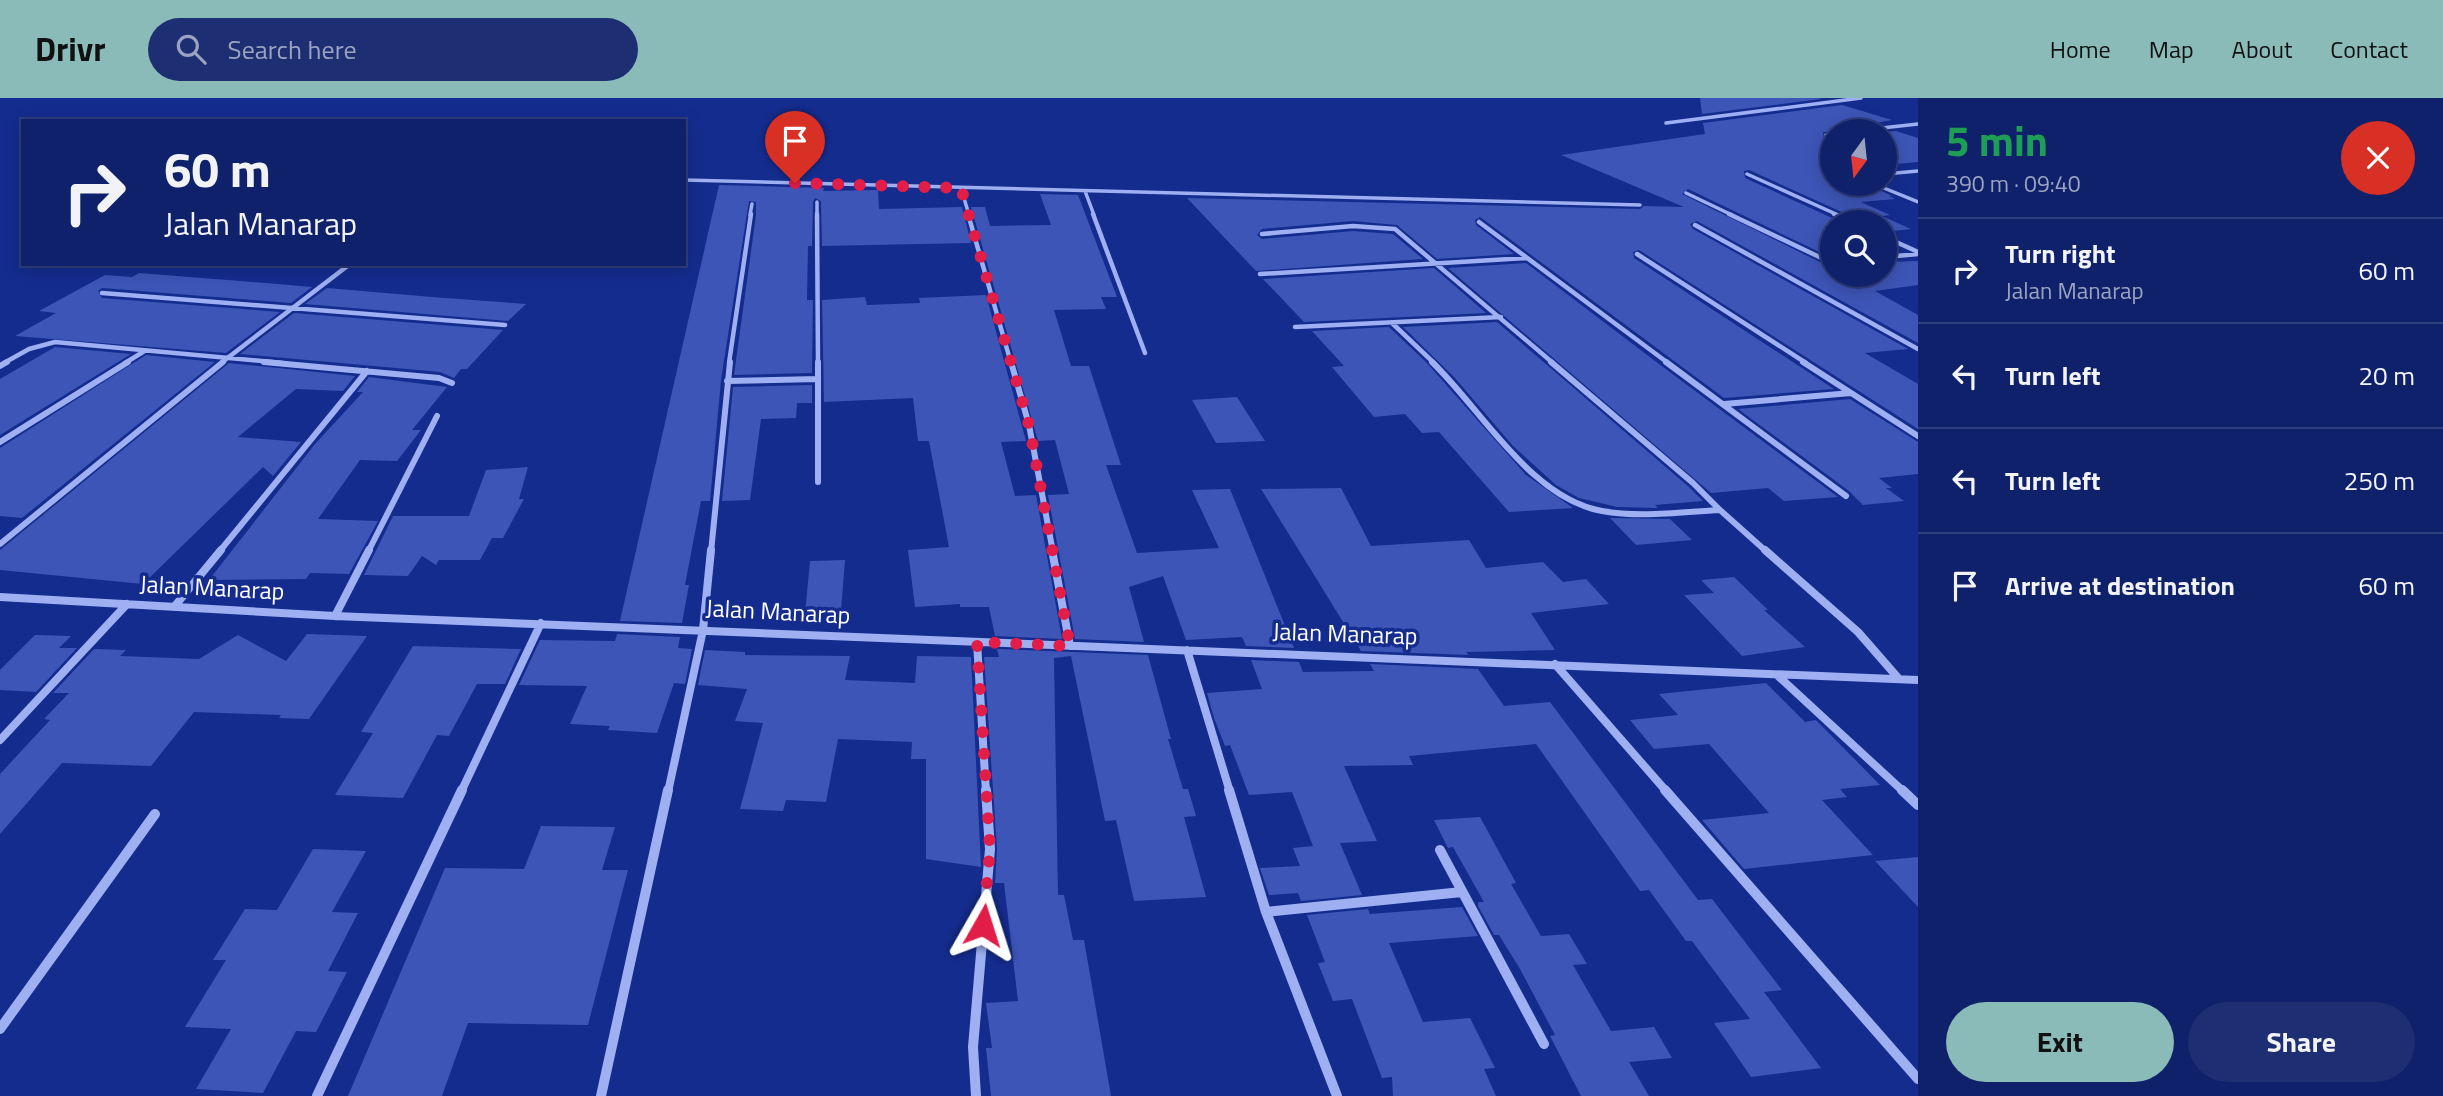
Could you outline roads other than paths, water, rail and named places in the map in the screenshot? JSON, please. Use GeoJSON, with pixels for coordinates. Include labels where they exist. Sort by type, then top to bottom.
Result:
{"type":"FeatureCollection","features":[{"type":"Feature","properties":{"kind":"street"},"geometry":{"type":"LineString","coordinates":[[1666,123],[1861,98]]}},
{"type":"Feature","properties":{"kind":"street"},"geometry":{"type":"LineString","coordinates":[[1897,126],[1918,124]]}},
{"type":"Feature","properties":{"kind":"street"},"geometry":{"type":"LineString","coordinates":[[1897,173],[1918,171]]}},
{"type":"Feature","properties":{"kind":"street"},"geometry":{"type":"LineString","coordinates":[[1747,174],[1826,210]]}},
{"type":"Feature","properties":{"kind":"street"},"geometry":{"type":"LineString","coordinates":[[686,180],[1640,205]]}},
{"type":"Feature","properties":{"kind":"street"},"geometry":{"type":"LineString","coordinates":[[961,188],[1029,425],[1070,646]]}},
{"type":"Feature","properties":{"kind":"street"},"geometry":{"type":"LineString","coordinates":[[1084,191],[1145,353]]}},
{"type":"Feature","properties":{"kind":"street"},"geometry":{"type":"LineString","coordinates":[[1686,193],[1820,257]]}},
{"type":"Feature","properties":{"kind":"street"},"geometry":{"type":"LineString","coordinates":[[1897,193],[1918,202]]}},
{"type":"Feature","properties":{"kind":"street"},"geometry":{"type":"LineString","coordinates":[[817,202],[818,482]]}},
{"type":"Feature","properties":{"kind":"street"},"geometry":{"type":"LineString","coordinates":[[601,1096],[703,630],[727,381],[752,204]]}},
{"type":"Feature","properties":{"kind":"street"},"geometry":{"type":"LineString","coordinates":[[1479,222],[1846,496]]}},
{"type":"Feature","properties":{"kind":"street"},"geometry":{"type":"LineString","coordinates":[[1695,225],[1918,349]]}},
{"type":"Feature","properties":{"kind":"street"},"geometry":{"type":"LineString","coordinates":[[1262,234],[1385,226],[1395,229],[1502,317],[1693,483],[1858,632],[1899,679]]}},
{"type":"Feature","properties":{"kind":"street"},"geometry":{"type":"LineString","coordinates":[[1897,243],[1918,253]]}},
{"type":"Feature","properties":{"kind":"street"},"geometry":{"type":"LineString","coordinates":[[1897,256],[1918,253]]}},
{"type":"Feature","properties":{"kind":"street"},"geometry":{"type":"LineString","coordinates":[[1637,254],[1918,436]]}},
{"type":"Feature","properties":{"kind":"street"},"geometry":{"type":"LineString","coordinates":[[1260,274],[1527,258]]}},
{"type":"Feature","properties":{"kind":"street"},"geometry":{"type":"LineString","coordinates":[[0,544],[229,357],[347,266]]}},
{"type":"Feature","properties":{"kind":"street"},"geometry":{"type":"LineString","coordinates":[[102,293],[505,325]]}},
{"type":"Feature","properties":{"kind":"street"},"geometry":{"type":"LineString","coordinates":[[1295,327],[1502,317]]}},
{"type":"Feature","properties":{"kind":"street"},"geometry":{"type":"LineString","coordinates":[[1392,323],[1464,393],[1531,471],[1562,498],[1585,508],[1608,512],[1720,510]]}},
{"type":"Feature","properties":{"kind":"street"},"geometry":{"type":"LineString","coordinates":[[0,366],[29,349],[48,342],[439,378],[452,383]]}},
{"type":"Feature","properties":{"kind":"street"},"geometry":{"type":"LineString","coordinates":[[0,442],[143,352]]}},
{"type":"Feature","properties":{"kind":"street"},"geometry":{"type":"LineString","coordinates":[[174,607],[367,371]]}},
{"type":"Feature","properties":{"kind":"street"},"geometry":{"type":"LineString","coordinates":[[727,381],[818,379]]}},
{"type":"Feature","properties":{"kind":"street"},"geometry":{"type":"LineString","coordinates":[[1724,404],[1850,393]]}},
{"type":"Feature","properties":{"kind":"street"},"geometry":{"type":"LineString","coordinates":[[335,616],[437,416]]}},
{"type":"Feature","properties":{"kind":"street","name":"Jalan Manarap"},"geometry":{"type":"LineString","coordinates":[[0,597],[335,616],[541,622],[1918,680]]}},
{"type":"Feature","properties":{"kind":"street"},"geometry":{"type":"LineString","coordinates":[[0,740],[127,604]]}},
{"type":"Feature","properties":{"kind":"street"},"geometry":{"type":"LineString","coordinates":[[317,1096],[541,622]]}},
{"type":"Feature","properties":{"kind":"street"},"geometry":{"type":"LineString","coordinates":[[976,1096],[973,1047],[990,849],[977,642]]}},
{"type":"Feature","properties":{"kind":"street"},"geometry":{"type":"LineString","coordinates":[[1187,650],[1266,912],[1337,1096]]}},
{"type":"Feature","properties":{"kind":"street"},"geometry":{"type":"LineString","coordinates":[[1555,664],[1918,1079]]}},
{"type":"Feature","properties":{"kind":"street"},"geometry":{"type":"LineString","coordinates":[[1776,675],[1918,805]]}},
{"type":"Feature","properties":{"kind":"street"},"geometry":{"type":"LineString","coordinates":[[0,1029],[155,814]]}},
{"type":"Feature","properties":{"kind":"street"},"geometry":{"type":"LineString","coordinates":[[1440,850],[1544,1045]]}},
{"type":"Feature","properties":{"kind":"street"},"geometry":{"type":"LineString","coordinates":[[1266,912],[1462,892]]}}]}
